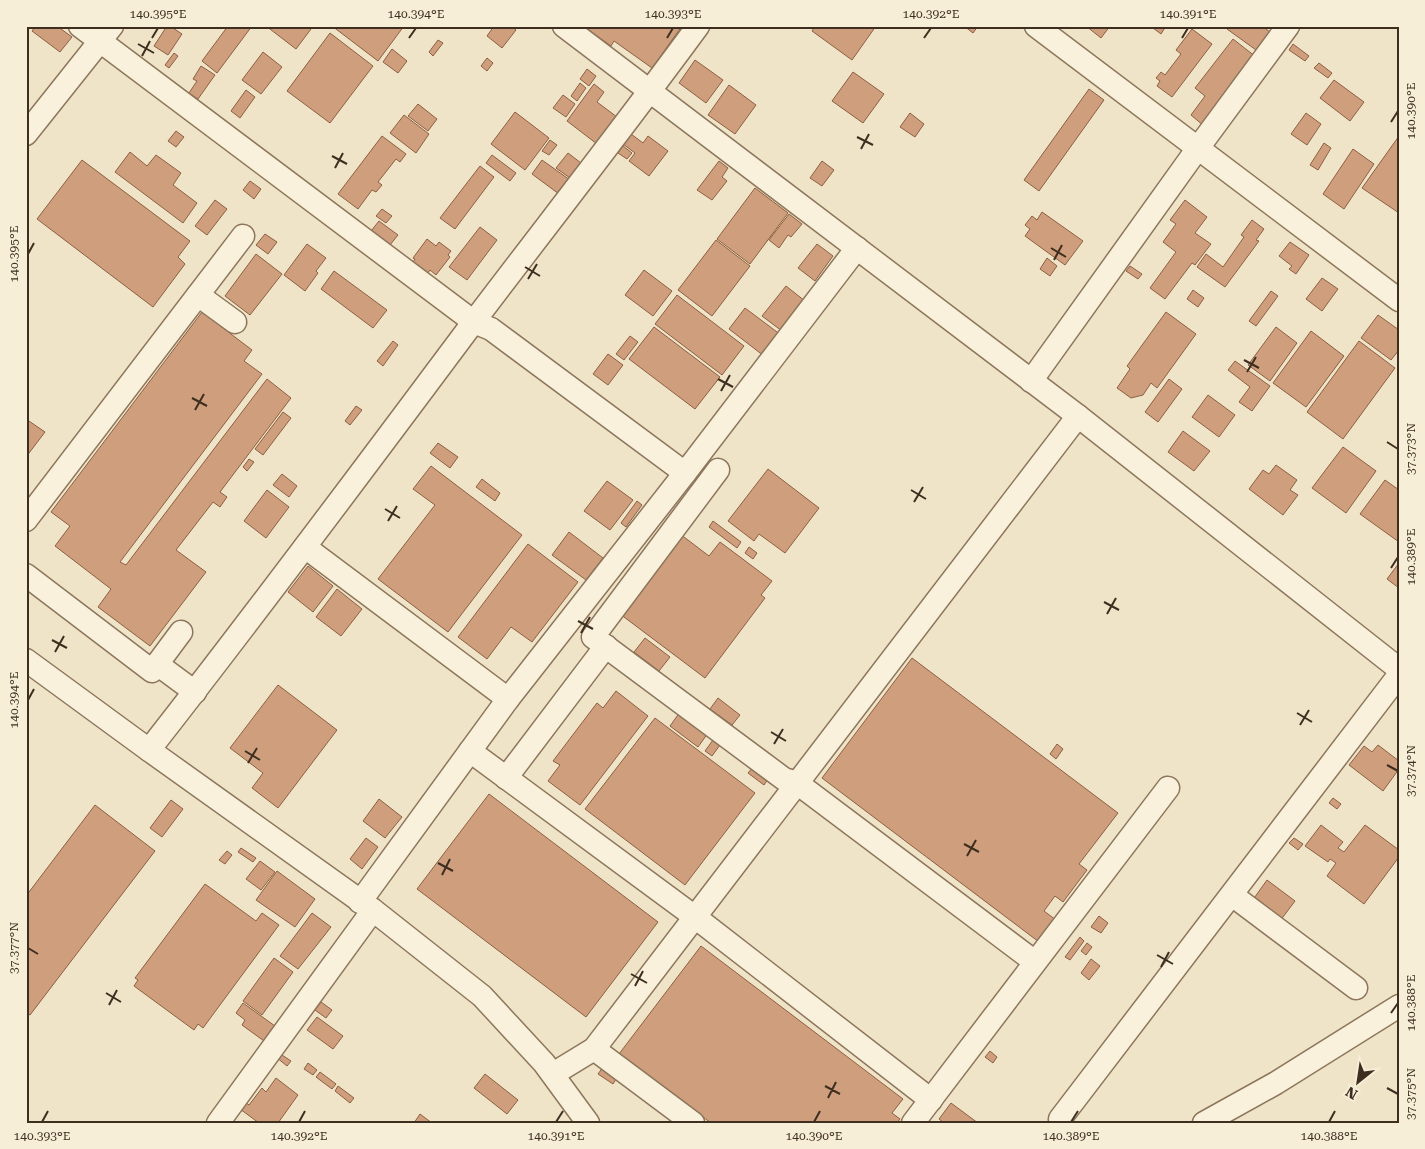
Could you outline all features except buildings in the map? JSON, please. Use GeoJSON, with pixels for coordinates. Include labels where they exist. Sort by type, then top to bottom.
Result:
{"type":"FeatureCollection","features":[{"type":"Feature","properties":{"kind":"street"},"geometry":{"type":"LineString","coordinates":[[80,26],[106,34],[474,322],[491,328],[685,473]]}},
{"type":"Feature","properties":{"kind":"street"},"geometry":{"type":"LineString","coordinates":[[564,26],[1078,416],[1399,669]]}},
{"type":"Feature","properties":{"kind":"street"},"geometry":{"type":"LineString","coordinates":[[149,750],[305,547],[698,26]]}},
{"type":"Feature","properties":{"kind":"street"},"geometry":{"type":"LineString","coordinates":[[1036,26],[1399,300]]}},
{"type":"Feature","properties":{"kind":"street"},"geometry":{"type":"LineString","coordinates":[[1031,381],[1288,26]]}},
{"type":"Feature","properties":{"kind":"street"},"geometry":{"type":"LineString","coordinates":[[26,134],[106,34]]}},
{"type":"Feature","properties":{"kind":"street"},"geometry":{"type":"LineString","coordinates":[[30,508],[243,236]]}},
{"type":"Feature","properties":{"kind":"street"},"geometry":{"type":"LineString","coordinates":[[218,1123],[367,906],[470,751],[508,699],[685,473],[857,248]]}},
{"type":"Feature","properties":{"kind":"street"},"geometry":{"type":"LineString","coordinates":[[198,294],[235,322]]}},
{"type":"Feature","properties":{"kind":"street"},"geometry":{"type":"LineString","coordinates":[[552,1074],[594,1049],[1078,416]]}},
{"type":"Feature","properties":{"kind":"street"},"geometry":{"type":"LineString","coordinates":[[718,470],[594,637],[784,779],[797,783],[1035,962]]}},
{"type":"Feature","properties":{"kind":"street"},"geometry":{"type":"LineString","coordinates":[[305,547],[508,699]]}},
{"type":"Feature","properties":{"kind":"street"},"geometry":{"type":"LineString","coordinates":[[26,574],[152,671],[181,632]]}},
{"type":"Feature","properties":{"kind":"street"},"geometry":{"type":"LineString","coordinates":[[506,778],[606,646]]}},
{"type":"Feature","properties":{"kind":"street"},"geometry":{"type":"LineString","coordinates":[[26,660],[367,906],[482,996],[544,1063],[588,1123]]}},
{"type":"Feature","properties":{"kind":"street"},"geometry":{"type":"LineString","coordinates":[[157,664],[195,692]]}},
{"type":"Feature","properties":{"kind":"street"},"geometry":{"type":"LineString","coordinates":[[1060,1119],[1399,675]]}},
{"type":"Feature","properties":{"kind":"street"},"geometry":{"type":"LineString","coordinates":[[470,751],[695,917],[931,1100]]}},
{"type":"Feature","properties":{"kind":"street"},"geometry":{"type":"LineString","coordinates":[[913,1123],[1168,788]]}},
{"type":"Feature","properties":{"kind":"street"},"geometry":{"type":"LineString","coordinates":[[1232,895],[1356,988]]}},
{"type":"Feature","properties":{"kind":"street"},"geometry":{"type":"LineString","coordinates":[[1204,1123],[1276,1083],[1399,1006]]}},
{"type":"Feature","properties":{"kind":"street"},"geometry":{"type":"LineString","coordinates":[[594,1049],[693,1123]]}}]}
